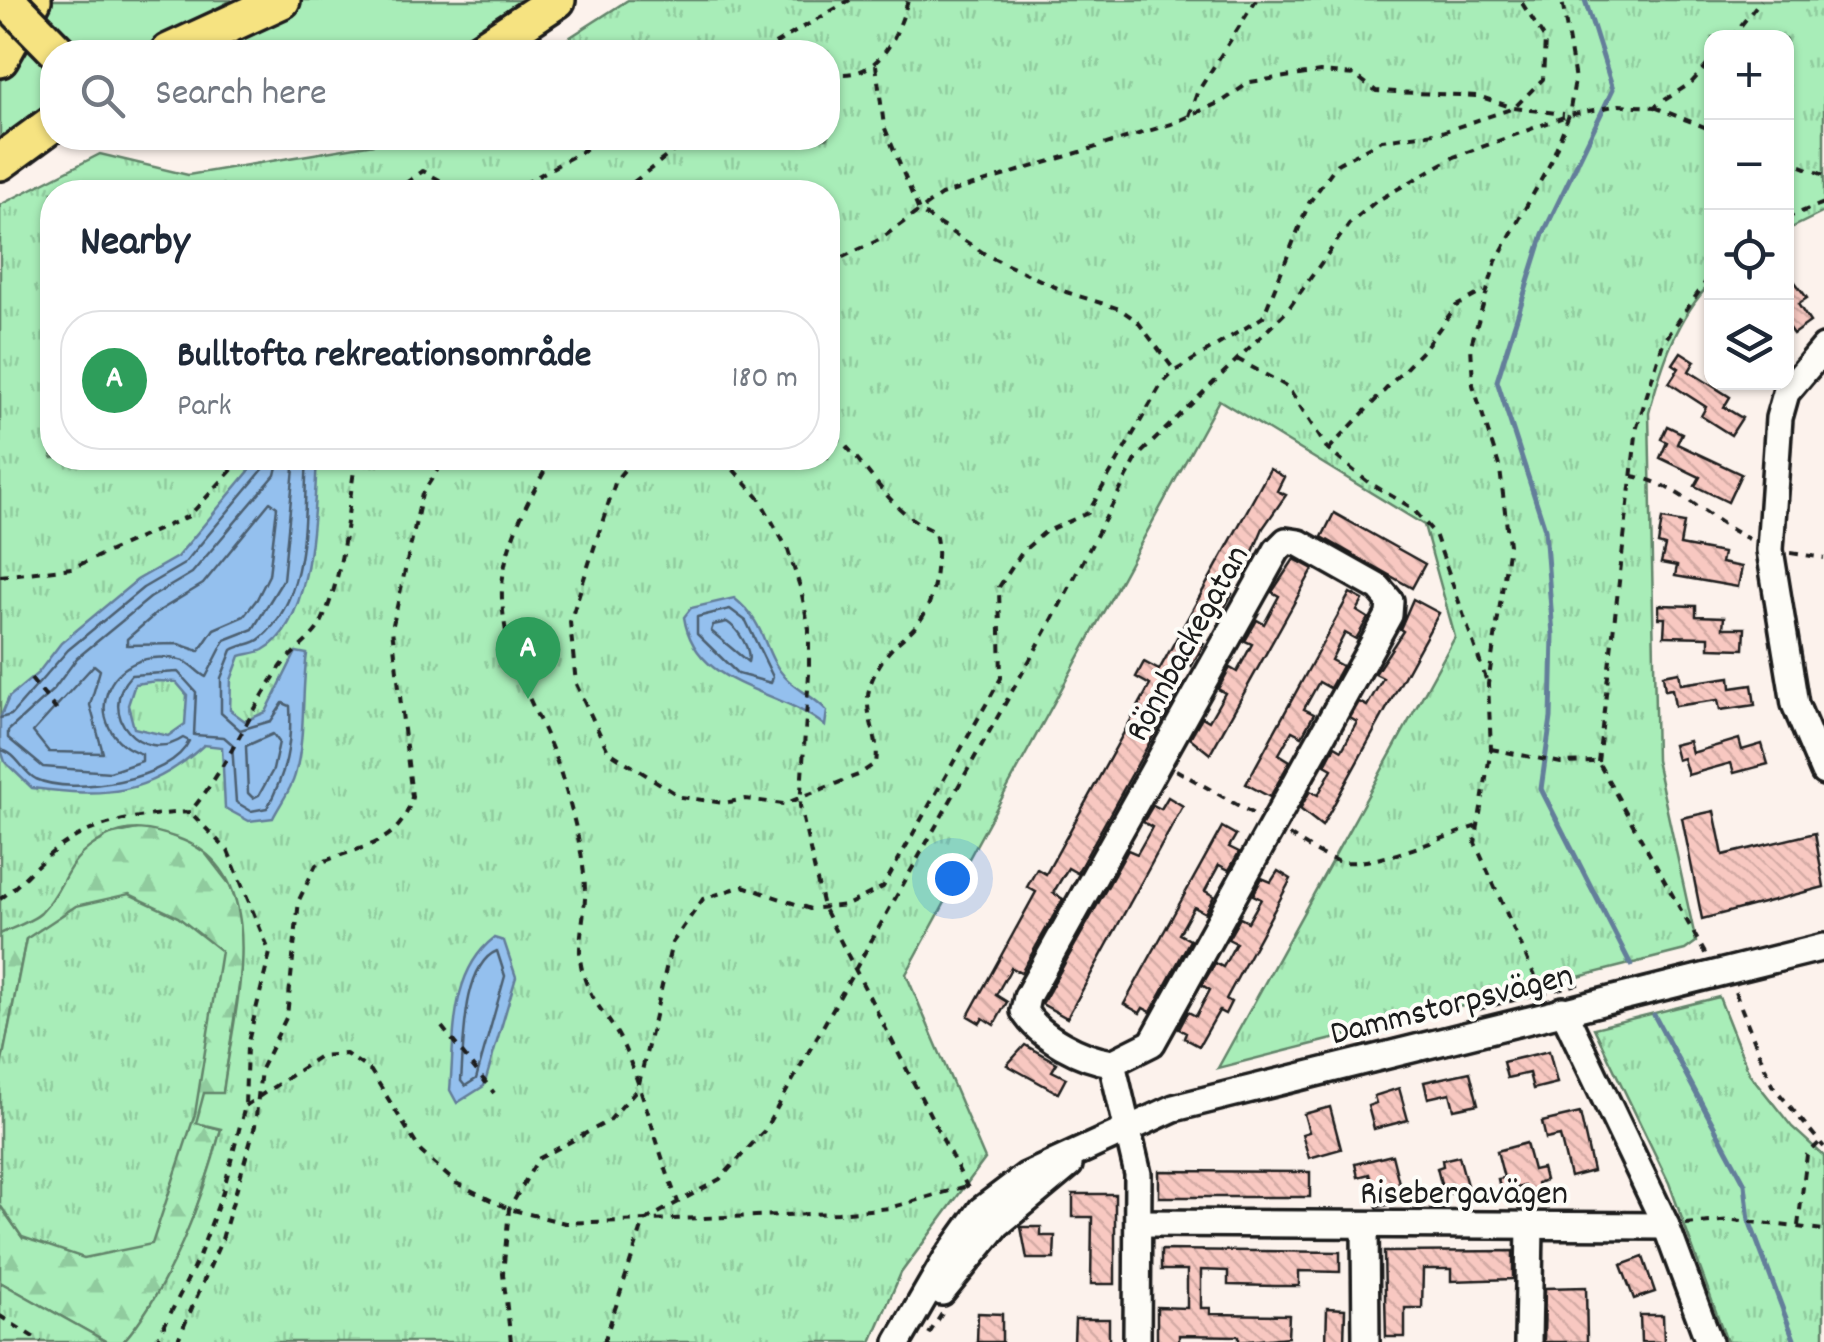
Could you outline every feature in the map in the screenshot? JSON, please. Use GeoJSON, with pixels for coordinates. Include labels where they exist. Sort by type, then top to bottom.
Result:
{"type":"FeatureCollection","features":[{"type":"Feature","properties":{"kind":"highway"},"geometry":{"type":"LineString","coordinates":[[7,0],[46,40]]}},
{"type":"Feature","properties":{"kind":"highway"},"geometry":{"type":"LineString","coordinates":[[0,59],[33,0]]}},
{"type":"Feature","properties":{"kind":"highway"},"geometry":{"type":"LineString","coordinates":[[196,40],[282,0]]}},
{"type":"Feature","properties":{"kind":"highway"},"geometry":{"type":"LineString","coordinates":[[496,40],[557,0]]}},
{"type":"Feature","properties":{"kind":"highway"},"geometry":{"type":"LineString","coordinates":[[0,162],[40,133]]}},
{"type":"Feature","properties":{"kind":"street"},"geometry":{"type":"LineString","coordinates":[[1824,348],[1786,393],[1778,418],[1770,550],[1795,704],[1824,772]]}},
{"type":"Feature","properties":{"kind":"street","name":"Rönnbackegatan"},"geometry":{"type":"LineString","coordinates":[[1286,542],[1300,544],[1379,588],[1390,600],[1389,615],[1273,825],[1152,1043],[1112,1063],[1094,1061],[1032,1026],[1024,1011],[1027,997],[1286,542]]}},
{"type":"Feature","properties":{"kind":"street","name":"Dammstorpsvägen"},"geometry":{"type":"LineString","coordinates":[[898,1342],[946,1258],[980,1210],[1026,1176],[1127,1128],[1174,1108],[1824,947]]}},
{"type":"Feature","properties":{"kind":"street"},"geometry":{"type":"LineString","coordinates":[[1564,1010],[1666,1226],[1709,1342]]}},
{"type":"Feature","properties":{"kind":"street"},"geometry":{"type":"LineString","coordinates":[[1112,1063],[1138,1174],[1137,1342]]}},
{"type":"Feature","properties":{"kind":"street","name":"Dammstorpsvägen"},"geometry":{"type":"LineString","coordinates":[[910,1342],[948,1282],[997,1225],[1100,1140]]}},
{"type":"Feature","properties":{"kind":"street","name":"Risebergavägen"},"geometry":{"type":"LineString","coordinates":[[1139,1223],[1666,1226]]}},
{"type":"Feature","properties":{"kind":"street"},"geometry":{"type":"LineString","coordinates":[[1365,1226],[1366,1342]]}},
{"type":"Feature","properties":{"kind":"street"},"geometry":{"type":"LineString","coordinates":[[1528,1342],[1530,1226]]}},
{"type":"Feature","properties":{"kind":"path"},"geometry":{"type":"LineString","coordinates":[[782,40],[850,0]]}},
{"type":"Feature","properties":{"kind":"path"},"geometry":{"type":"LineString","coordinates":[[840,75],[876,65],[898,37],[908,0]]}},
{"type":"Feature","properties":{"kind":"path"},"geometry":{"type":"LineString","coordinates":[[1189,116],[1197,94],[1256,0]]}},
{"type":"Feature","properties":{"kind":"path"},"geometry":{"type":"LineString","coordinates":[[510,1342],[503,1274],[508,1208],[538,1158],[609,1121],[638,1088],[672,943],[703,900],[742,886],[810,908],[847,906],[883,887],[1002,678],[998,587],[1023,551],[1045,532],[1088,513],[1161,386],[1175,372],[1263,317],[1309,203],[1337,164],[1382,140],[1442,132],[1514,108],[1543,79],[1545,39],[1520,0]]}},
{"type":"Feature","properties":{"kind":"path"},"geometry":{"type":"LineString","coordinates":[[1542,992],[1475,844],[1492,749],[1488,684],[1508,545],[1500,469],[1473,385],[1472,344],[1484,291],[1551,162],[1569,115],[1575,80],[1562,0]]}},
{"type":"Feature","properties":{"kind":"path"},"geometry":{"type":"LineString","coordinates":[[1737,30],[1761,0]]}},
{"type":"Feature","properties":{"kind":"path"},"geometry":{"type":"LineString","coordinates":[[876,65],[884,126],[918,212],[988,256],[1066,292],[1120,310],[1138,322],[1175,372]]}},
{"type":"Feature","properties":{"kind":"path"},"geometry":{"type":"LineString","coordinates":[[1654,107],[1691,83],[1704,69]]}},
{"type":"Feature","properties":{"kind":"path"},"geometry":{"type":"LineString","coordinates":[[840,258],[879,240],[942,195],[1027,172],[1189,116],[1250,82],[1320,72],[1355,74],[1376,91],[1478,96],[1514,108],[1569,115]]}},
{"type":"Feature","properties":{"kind":"path"},"geometry":{"type":"LineString","coordinates":[[604,1342],[644,1220],[720,1179],[764,1131],[858,968],[1138,456],[1287,311],[1349,224],[1375,202],[1454,157],[1586,110],[1618,105],[1654,107],[1704,127]]}},
{"type":"Feature","properties":{"kind":"path"},"geometry":{"type":"LineString","coordinates":[[531,180],[584,150]]}},
{"type":"Feature","properties":{"kind":"path"},"geometry":{"type":"LineString","coordinates":[[636,180],[675,150]]}},
{"type":"Feature","properties":{"kind":"path"},"geometry":{"type":"LineString","coordinates":[[1794,163],[1824,174]]}},
{"type":"Feature","properties":{"kind":"path"},"geometry":{"type":"LineString","coordinates":[[410,180],[422,171],[439,180]]}},
{"type":"Feature","properties":{"kind":"path"},"geometry":{"type":"LineString","coordinates":[[1794,215],[1824,202]]}},
{"type":"Feature","properties":{"kind":"path"},"geometry":{"type":"LineString","coordinates":[[1704,284],[1663,343],[1637,427],[1598,762],[1706,955]]}},
{"type":"Feature","properties":{"kind":"path"},"geometry":{"type":"LineString","coordinates":[[1328,450],[1425,348],[1456,306],[1484,291]]}},
{"type":"Feature","properties":{"kind":"path"},"geometry":{"type":"LineString","coordinates":[[1237,360],[1288,387],[1328,450],[1368,482],[1412,508],[1436,534],[1488,684]]}},
{"type":"Feature","properties":{"kind":"path"},"geometry":{"type":"LineString","coordinates":[[624,470],[616,480],[570,622],[572,670],[594,730],[617,759],[682,797],[777,804],[858,776],[876,764],[867,721],[872,679],[878,664],[930,609],[936,588],[934,531],[905,514],[877,489],[856,454],[840,440]]}},
{"type":"Feature","properties":{"kind":"path"},"geometry":{"type":"LineString","coordinates":[[0,576],[72,568],[188,516],[232,470]]}},
{"type":"Feature","properties":{"kind":"path"},"geometry":{"type":"LineString","coordinates":[[0,898],[50,853],[98,826],[143,814],[190,812],[214,784],[260,698],[289,654],[320,626],[336,580],[354,470]]}},
{"type":"Feature","properties":{"kind":"path"},"geometry":{"type":"LineString","coordinates":[[177,1342],[222,1238],[255,1126],[254,1099],[261,1069],[287,1016],[299,900],[316,865],[392,837],[406,820],[412,798],[392,628],[422,494],[437,470]]}},
{"type":"Feature","properties":{"kind":"path"},"geometry":{"type":"LineString","coordinates":[[546,470],[510,543],[502,596],[510,658],[559,768],[586,891],[581,963],[594,1006],[622,1042],[651,1118],[654,1144],[678,1202]]}},
{"type":"Feature","properties":{"kind":"path"},"geometry":{"type":"LineString","coordinates":[[245,1106],[320,1056],[346,1054],[372,1071],[421,1152],[456,1183],[508,1208],[564,1223],[889,1208],[967,1186],[858,968],[823,907],[801,795],[809,629],[788,550],[758,498],[733,470]]}},
{"type":"Feature","properties":{"kind":"path"},"geometry":{"type":"LineString","coordinates":[[1632,476],[1656,480],[1719,525],[1770,550],[1824,558]]}},
{"type":"Feature","properties":{"kind":"path"},"geometry":{"type":"LineString","coordinates":[[31,679],[58,712]]}},
{"type":"Feature","properties":{"kind":"path"},"geometry":{"type":"LineString","coordinates":[[1492,749],[1561,763],[1598,762]]}},
{"type":"Feature","properties":{"kind":"path"},"geometry":{"type":"LineString","coordinates":[[1159,760],[1322,855],[1342,862],[1363,861],[1477,826]]}},
{"type":"Feature","properties":{"kind":"path"},"geometry":{"type":"LineString","coordinates":[[156,1342],[198,1260],[223,1192],[245,1106],[248,1046],[270,954],[228,851],[190,812]]}},
{"type":"Feature","properties":{"kind":"path"},"geometry":{"type":"LineString","coordinates":[[1733,988],[1772,1085],[1824,1147]]}},
{"type":"Feature","properties":{"kind":"path"},"geometry":{"type":"LineString","coordinates":[[442,1027],[494,1093]]}},
{"type":"Feature","properties":{"kind":"path"},"geometry":{"type":"LineString","coordinates":[[1798,1226],[1806,1190],[1805,1166],[1821,1140]]}},
{"type":"Feature","properties":{"kind":"path"},"geometry":{"type":"LineString","coordinates":[[1666,1226],[1733,1220],[1824,1230]]}},
{"type":"Feature","properties":{"kind":"path"},"geometry":{"type":"LineString","coordinates":[[924,1342],[945,1309]]}},
{"type":"Feature","properties":{"kind":"path"},"geometry":{"type":"LineString","coordinates":[[0,1316],[41,1342]]}},
{"type":"Feature","properties":{"kind":"green space"},"geometry":{"type":"Polygon","coordinates":[[[51,0],[232,0],[157,40],[63,40],[41,20],[51,0]]]}},
{"type":"Feature","properties":{"kind":"green space"},"geometry":{"type":"Polygon","coordinates":[[[303,0],[543,0],[481,40],[218,40],[303,0]]]}},
{"type":"Feature","properties":{"kind":"green space"},"geometry":{"type":"Polygon","coordinates":[[[628,0],[1824,0],[1824,212],[1794,227],[1794,30],[1704,30],[1704,291],[1680,327],[1649,413],[1656,760],[1696,942],[1685,950],[1218,1068],[1455,637],[1424,525],[1219,400],[906,974],[985,1159],[901,1273],[871,1342],[123,1342],[156,1296],[183,1241],[221,1129],[196,1123],[204,1093],[223,1093],[239,987],[239,913],[228,882],[209,856],[177,838],[131,829],[90,847],[41,913],[0,934],[0,205],[40,185],[40,470],[840,470],[840,180],[49,180],[100,154],[188,175],[338,150],[840,150],[840,40],[566,40],[628,0]]]}},
{"type":"Feature","properties":{"kind":"green space"},"geometry":{"type":"Polygon","coordinates":[[[28,38],[40,50],[40,117],[0,148],[0,81],[28,38]]]}},
{"type":"Feature","properties":{"kind":"green space"},"geometry":{"type":"Polygon","coordinates":[[[146,827],[199,845],[230,885],[242,915],[243,959],[223,1094],[197,1123],[221,1129],[205,1184],[156,1296],[123,1342],[107,1342],[0,1282],[0,1205],[22,1237],[26,939],[0,1072],[0,934],[40,913],[75,856],[109,835],[146,827]]]}},
{"type":"Feature","properties":{"kind":"green space"},"geometry":{"type":"Polygon","coordinates":[[[129,894],[178,917],[221,951],[195,1114],[152,1244],[84,1258],[22,1237],[0,1205],[0,1072],[26,939],[76,906],[129,894]]]}},
{"type":"Feature","properties":{"kind":"green space"},"geometry":{"type":"Polygon","coordinates":[[[1719,997],[1749,1073],[1792,1127],[1824,1156],[1824,1342],[1727,1342],[1669,1183],[1594,1028],[1719,997]]]}},
{"type":"Feature","properties":{"kind":"green space"},"geometry":{"type":"Polygon","coordinates":[[[0,1282],[107,1342],[0,1342],[0,1282]]]}},
{"type":"Feature","properties":{"kind":"water"},"geometry":{"type":"Polygon","coordinates":[[[250,470],[316,470],[308,563],[293,616],[280,636],[263,650],[240,656],[231,680],[230,710],[245,721],[266,712],[296,652],[307,654],[295,775],[273,818],[249,821],[225,808],[222,747],[204,745],[144,784],[103,792],[32,788],[5,762],[0,747],[0,718],[9,697],[38,673],[61,643],[137,580],[177,557],[250,470]],[[176,682],[135,684],[128,705],[134,728],[168,736],[185,724],[187,695],[176,682]]]}},
{"type":"Feature","properties":{"kind":"water"},"geometry":{"type":"Polygon","coordinates":[[[734,598],[753,618],[785,677],[827,711],[825,726],[721,673],[691,641],[684,617],[691,608],[734,598]]]}},
{"type":"Feature","properties":{"kind":"water"},"geometry":{"type":"Polygon","coordinates":[[[494,938],[504,941],[516,977],[484,1086],[457,1103],[450,1090],[457,1008],[469,969],[494,938]]]}},
{"type":"Feature","properties":{"kind":"building"},"geometry":{"type":"Polygon","coordinates":[[[1794,281],[1807,298],[1798,304],[1810,322],[1794,333],[1794,281]]]}},
{"type":"Feature","properties":{"kind":"building"},"geometry":{"type":"Polygon","coordinates":[[[1681,352],[1695,361],[1689,371],[1704,381],[1704,390],[1719,390],[1730,397],[1724,407],[1742,418],[1731,435],[1701,416],[1706,407],[1669,383],[1679,368],[1673,364],[1681,352]]]}},
{"type":"Feature","properties":{"kind":"building"},"geometry":{"type":"Polygon","coordinates":[[[1667,426],[1682,433],[1677,444],[1741,474],[1728,502],[1695,486],[1700,477],[1660,458],[1667,442],[1661,439],[1667,426]]]}},
{"type":"Feature","properties":{"kind":"building"},"geometry":{"type":"Polygon","coordinates":[[[1270,469],[1284,477],[1277,491],[1286,495],[1263,528],[1247,566],[1238,560],[1222,588],[1232,594],[1220,616],[1210,611],[1194,638],[1204,644],[1191,667],[1181,661],[1167,689],[1176,695],[1077,873],[1068,868],[1053,893],[1063,899],[1021,973],[1011,968],[996,995],[1007,1002],[994,1025],[983,1018],[980,1023],[968,1016],[1036,892],[1027,887],[1037,869],[1046,874],[1150,685],[1136,677],[1144,662],[1159,670],[1270,469]]]}},
{"type":"Feature","properties":{"kind":"building"},"geometry":{"type":"Polygon","coordinates":[[[1334,513],[1425,564],[1412,588],[1322,537],[1334,513]]]}},
{"type":"Feature","properties":{"kind":"building"},"geometry":{"type":"Polygon","coordinates":[[[1662,519],[1684,523],[1680,545],[1723,553],[1721,563],[1742,567],[1738,587],[1675,576],[1677,566],[1661,563],[1665,546],[1658,544],[1662,519]]]}},
{"type":"Feature","properties":{"kind":"building"},"geometry":{"type":"Polygon","coordinates":[[[1294,559],[1313,569],[1210,754],[1190,738],[1202,717],[1209,721],[1225,693],[1218,689],[1230,668],[1237,672],[1252,644],[1245,641],[1257,620],[1264,624],[1279,596],[1272,592],[1294,559]]]}},
{"type":"Feature","properties":{"kind":"building"},"geometry":{"type":"Polygon","coordinates":[[[1350,593],[1363,600],[1357,611],[1368,618],[1356,639],[1345,633],[1331,660],[1342,666],[1330,688],[1319,682],[1304,709],[1314,714],[1302,736],[1292,731],[1279,754],[1290,761],[1270,797],[1246,784],[1350,593]]]}},
{"type":"Feature","properties":{"kind":"building"},"geometry":{"type":"Polygon","coordinates":[[[1413,599],[1439,613],[1322,826],[1300,809],[1310,791],[1318,795],[1332,769],[1325,765],[1335,746],[1342,750],[1357,722],[1350,718],[1359,702],[1367,706],[1383,678],[1375,674],[1403,631],[1400,629],[1413,599]]]}},
{"type":"Feature","properties":{"kind":"building"},"geometry":{"type":"Polygon","coordinates":[[[1659,605],[1696,606],[1696,616],[1724,617],[1723,628],[1745,628],[1744,649],[1709,648],[1709,637],[1664,636],[1665,618],[1659,618],[1659,605]]]}},
{"type":"Feature","properties":{"kind":"building"},"geometry":{"type":"Polygon","coordinates":[[[1679,672],[1681,684],[1730,677],[1731,688],[1752,685],[1755,705],[1720,710],[1718,700],[1675,706],[1672,689],[1665,690],[1663,675],[1679,672]]]}},
{"type":"Feature","properties":{"kind":"building"},"geometry":{"type":"Polygon","coordinates":[[[1739,739],[1742,750],[1762,744],[1768,764],[1734,773],[1731,763],[1688,775],[1683,758],[1677,760],[1673,745],[1689,741],[1692,753],[1739,739]]]}},
{"type":"Feature","properties":{"kind":"building"},"geometry":{"type":"Polygon","coordinates":[[[1168,797],[1183,806],[1067,1018],[1042,1004],[1128,850],[1137,854],[1150,831],[1152,827],[1143,822],[1153,805],[1161,809],[1168,797]]]}},
{"type":"Feature","properties":{"kind":"building"},"geometry":{"type":"Polygon","coordinates":[[[1714,811],[1723,855],[1815,833],[1824,887],[1702,919],[1682,818],[1714,811]]]}},
{"type":"Feature","properties":{"kind":"building"},"geometry":{"type":"Polygon","coordinates":[[[1222,827],[1236,835],[1229,847],[1239,852],[1229,870],[1219,865],[1205,891],[1214,896],[1205,913],[1194,907],[1179,934],[1190,940],[1151,1012],[1143,1008],[1140,1013],[1124,1004],[1222,827]]]}},
{"type":"Feature","properties":{"kind":"building"},"geometry":{"type":"Polygon","coordinates":[[[1278,871],[1291,879],[1226,999],[1231,1002],[1225,1014],[1219,1011],[1199,1046],[1184,1038],[1186,1033],[1179,1029],[1188,1012],[1196,1016],[1210,990],[1202,985],[1215,963],[1223,967],[1236,943],[1228,939],[1240,918],[1248,922],[1261,899],[1253,895],[1262,878],[1271,882],[1278,871]]]}},
{"type":"Feature","properties":{"kind":"building"},"geometry":{"type":"Polygon","coordinates":[[[1025,1045],[1057,1063],[1052,1071],[1066,1078],[1058,1093],[1007,1065],[1025,1045]]]}},
{"type":"Feature","properties":{"kind":"building"},"geometry":{"type":"Polygon","coordinates":[[[1549,1051],[1557,1083],[1533,1089],[1529,1073],[1507,1078],[1503,1062],[1549,1051]]]}},
{"type":"Feature","properties":{"kind":"building"},"geometry":{"type":"Polygon","coordinates":[[[1470,1072],[1478,1104],[1454,1109],[1450,1093],[1428,1098],[1424,1082],[1470,1072]]]}},
{"type":"Feature","properties":{"kind":"building"},"geometry":{"type":"Polygon","coordinates":[[[1399,1088],[1408,1120],[1374,1129],[1368,1106],[1376,1103],[1374,1096],[1399,1088]]]}},
{"type":"Feature","properties":{"kind":"building"},"geometry":{"type":"Polygon","coordinates":[[[1330,1107],[1341,1149],[1309,1158],[1302,1134],[1309,1132],[1304,1114],[1330,1107]]]}},
{"type":"Feature","properties":{"kind":"building"},"geometry":{"type":"Polygon","coordinates":[[[1580,1113],[1593,1171],[1570,1177],[1560,1136],[1546,1139],[1542,1122],[1580,1113]]]}},
{"type":"Feature","properties":{"kind":"building"},"geometry":{"type":"Polygon","coordinates":[[[1526,1143],[1533,1170],[1542,1168],[1545,1180],[1537,1183],[1541,1198],[1528,1201],[1524,1186],[1501,1192],[1498,1179],[1504,1178],[1497,1151],[1526,1143]]]}},
{"type":"Feature","properties":{"kind":"building"},"geometry":{"type":"Polygon","coordinates":[[[1392,1155],[1400,1187],[1388,1190],[1392,1204],[1377,1207],[1369,1174],[1358,1177],[1355,1164],[1392,1155]]]}},
{"type":"Feature","properties":{"kind":"building"},"geometry":{"type":"Polygon","coordinates":[[[1459,1156],[1468,1189],[1444,1195],[1437,1168],[1443,1166],[1442,1160],[1459,1156]]]}},
{"type":"Feature","properties":{"kind":"building"},"geometry":{"type":"Polygon","coordinates":[[[1159,1171],[1310,1172],[1310,1197],[1159,1197],[1159,1171]]]}},
{"type":"Feature","properties":{"kind":"building"},"geometry":{"type":"Polygon","coordinates":[[[1073,1194],[1115,1194],[1115,1284],[1091,1284],[1092,1217],[1073,1217],[1073,1194]]]}},
{"type":"Feature","properties":{"kind":"building"},"geometry":{"type":"Polygon","coordinates":[[[1021,1227],[1041,1227],[1041,1236],[1055,1236],[1054,1259],[1027,1259],[1021,1227]]]}},
{"type":"Feature","properties":{"kind":"building"},"geometry":{"type":"Polygon","coordinates":[[[1161,1250],[1340,1252],[1340,1272],[1299,1271],[1299,1286],[1276,1286],[1228,1285],[1228,1271],[1201,1270],[1201,1308],[1210,1308],[1210,1314],[1289,1315],[1288,1337],[1239,1342],[1239,1336],[1179,1335],[1179,1342],[1157,1342],[1157,1307],[1187,1308],[1187,1270],[1161,1270],[1161,1250]]]}},
{"type":"Feature","properties":{"kind":"building"},"geometry":{"type":"Polygon","coordinates":[[[1513,1251],[1513,1279],[1451,1281],[1451,1269],[1423,1269],[1422,1308],[1405,1308],[1405,1337],[1386,1337],[1384,1252],[1513,1251]]]}},
{"type":"Feature","properties":{"kind":"building"},"geometry":{"type":"Polygon","coordinates":[[[1643,1257],[1655,1292],[1634,1299],[1621,1265],[1643,1257]]]}},
{"type":"Feature","properties":{"kind":"building"},"geometry":{"type":"Polygon","coordinates":[[[1586,1287],[1587,1342],[1544,1342],[1545,1288],[1586,1287]]]}},
{"type":"Feature","properties":{"kind":"building"},"geometry":{"type":"Polygon","coordinates":[[[1327,1308],[1345,1309],[1344,1342],[1326,1342],[1327,1308]]]}},
{"type":"Feature","properties":{"kind":"building"},"geometry":{"type":"Polygon","coordinates":[[[978,1313],[1002,1314],[1002,1342],[977,1342],[978,1313]]]}},
{"type":"Feature","properties":{"kind":"building"},"geometry":{"type":"Polygon","coordinates":[[[1640,1315],[1663,1315],[1664,1342],[1641,1342],[1640,1315]]]}},
{"type":"Feature","properties":{"kind":"building"},"geometry":{"type":"Polygon","coordinates":[[[1075,1319],[1109,1319],[1109,1342],[1074,1342],[1075,1319]]]}},
{"type":"Feature","properties":{"kind":"waterway"},"geometry":{"type":"LineString","coordinates":[[1585,0],[1613,89],[1543,234],[1497,381],[1545,529],[1553,635],[1551,718],[1541,789],[1631,965]]}},
{"type":"Feature","properties":{"kind":"waterway"},"geometry":{"type":"LineString","coordinates":[[1654,1015],[1745,1184],[1749,1220],[1795,1342]]}},
{"type":"Feature","properties":{"kind":"place","name":"Bulltofta rekreationsområde"},"geometry":{"type":"Point","coordinates":[528,699]}}]}
